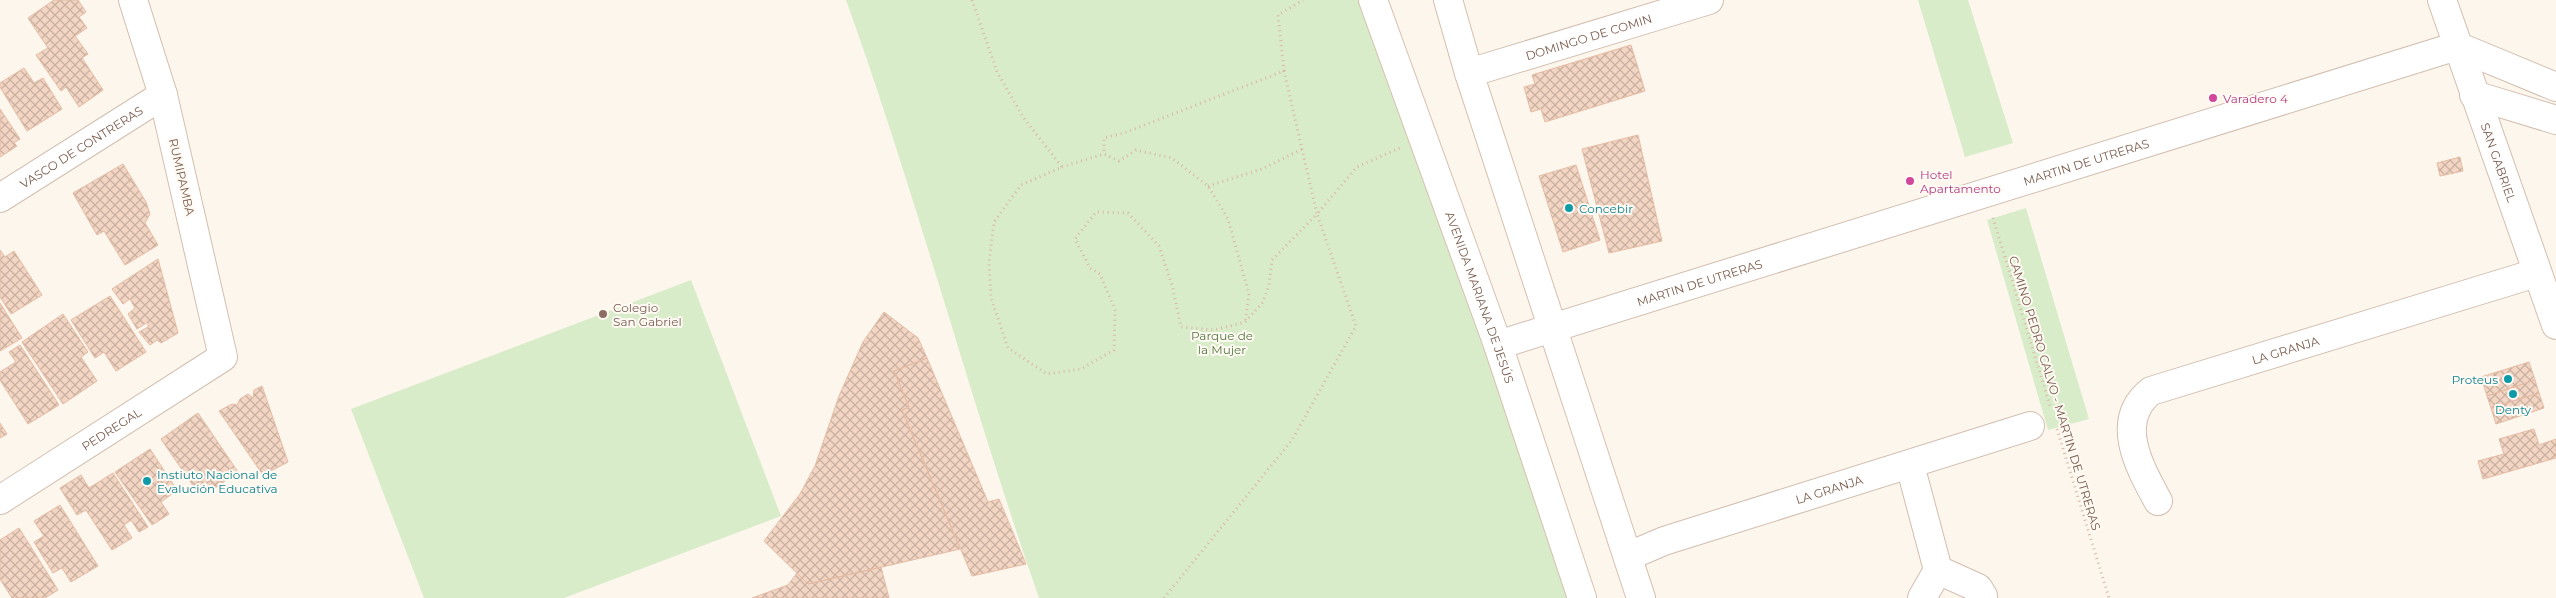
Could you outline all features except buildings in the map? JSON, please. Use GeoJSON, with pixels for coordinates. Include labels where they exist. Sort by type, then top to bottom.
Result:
{"type":"FeatureCollection","features":[{"type":"Feature","properties":{"kind":"street","name":"RUMIPAMBA"},"geometry":{"type":"LineString","coordinates":[[133,0],[163,94],[223,357]]}},
{"type":"Feature","properties":{"kind":"street","name":"AVENIDA MARIANA DE JESÚS"},"geometry":{"type":"LineString","coordinates":[[1373,0],[1498,345],[1582,598]]}},
{"type":"Feature","properties":{"kind":"street"},"geometry":{"type":"LineString","coordinates":[[1448,0],[1469,73],[1629,556],[1641,598]]}},
{"type":"Feature","properties":{"kind":"street","name":"DOMINGO DE COMIN"},"geometry":{"type":"LineString","coordinates":[[1469,73],[1709,0]]}},
{"type":"Feature","properties":{"kind":"street","name":"SAN GABRIEL"},"geometry":{"type":"LineString","coordinates":[[2442,0],[2556,325]]}},
{"type":"Feature","properties":{"kind":"street"},"geometry":{"type":"LineString","coordinates":[[2457,46],[2556,87]]}},
{"type":"Feature","properties":{"kind":"street","name":"MARTIN DE UTRERAS"},"geometry":{"type":"LineString","coordinates":[[1498,345],[2457,46]]}},
{"type":"Feature","properties":{"kind":"street","name":"VASCO DE CONTRERAS"},"geometry":{"type":"LineString","coordinates":[[0,198],[163,94]]}},
{"type":"Feature","properties":{"kind":"street"},"geometry":{"type":"LineString","coordinates":[[2474,95],[2556,120]]}},
{"type":"Feature","properties":{"kind":"street","name":"LA GRANJA"},"geometry":{"type":"LineString","coordinates":[[2158,501],[2141,471],[2130,439],[2135,413],[2151,391],[2536,272]]}},
{"type":"Feature","properties":{"kind":"street","name":"PEDREGAL"},"geometry":{"type":"LineString","coordinates":[[0,500],[223,357]]}},
{"type":"Feature","properties":{"kind":"street","name":"LA GRANJA"},"geometry":{"type":"LineString","coordinates":[[1629,556],[1664,541],[2047,424]]}},
{"type":"Feature","properties":{"kind":"street"},"geometry":{"type":"LineString","coordinates":[[1910,465],[1938,570],[1922,598]]}},
{"type":"Feature","properties":{"kind":"street"},"geometry":{"type":"LineString","coordinates":[[1938,570],[1978,588],[1983,596],[1982,598]]}},
{"type":"Feature","properties":{"kind":"path"},"geometry":{"type":"LineString","coordinates":[[972,0],[997,72],[1023,117],[1062,167]]}},
{"type":"Feature","properties":{"kind":"path"},"geometry":{"type":"LineString","coordinates":[[1164,598],[1292,440],[1356,326],[1317,214],[1284,71],[1278,15],[1303,0]]}},
{"type":"Feature","properties":{"kind":"path"},"geometry":{"type":"LineString","coordinates":[[1104,154],[1104,138],[1124,133],[1284,71]]}},
{"type":"Feature","properties":{"kind":"path"},"geometry":{"type":"LineString","coordinates":[[1244,322],[1249,294],[1228,219],[1208,186],[1172,158],[1136,150],[1119,161],[1104,154],[1062,167],[1021,185],[994,222],[988,262],[991,298],[1008,348],[1047,374],[1081,369],[1114,350],[1115,310],[1100,274],[1090,268],[1075,239],[1096,212],[1128,213],[1159,246],[1172,285],[1181,327],[1214,330],[1244,322],[1263,302],[1269,285],[1272,260],[1317,214],[1357,167],[1423,138]]}},
{"type":"Feature","properties":{"kind":"path"},"geometry":{"type":"LineString","coordinates":[[1208,186],[1262,170],[1302,149]]}},
{"type":"Feature","properties":{"kind":"path","name":"CAMINO PEDRO CALVO - MARTIN DE UTRERAS"},"geometry":{"type":"LineString","coordinates":[[1985,192],[2047,424],[2109,598]]}},
{"type":"Feature","properties":{"kind":"green space","name":"Parque de la Mujer"},"geometry":{"type":"Polygon","coordinates":[[[846,0],[1373,0],[1573,598],[1039,598],[872,74],[846,0]]]}},
{"type":"Feature","properties":{"kind":"green space"},"geometry":{"type":"Polygon","coordinates":[[[1918,0],[1968,0],[2013,143],[1965,157],[1918,0]]]}},
{"type":"Feature","properties":{"kind":"green space"},"geometry":{"type":"Polygon","coordinates":[[[2026,208],[2089,419],[2048,430],[1987,220],[2026,208]]]}},
{"type":"Feature","properties":{"kind":"green space"},"geometry":{"type":"Polygon","coordinates":[[[691,280],[781,516],[564,598],[424,598],[351,409],[691,280]]]}},
{"type":"Feature","properties":{"kind":"place","name":"Varadero 4"},"geometry":{"type":"Point","coordinates":[2213,98]}},
{"type":"Feature","properties":{"kind":"place","name":"Hotel Apartamento"},"geometry":{"type":"Point","coordinates":[1910,181]}},
{"type":"Feature","properties":{"kind":"place","name":"Concebir"},"geometry":{"type":"Point","coordinates":[1569,208]}},
{"type":"Feature","properties":{"kind":"place","name":"Colegio San Gabriel"},"geometry":{"type":"Point","coordinates":[603,314]}},
{"type":"Feature","properties":{"kind":"place","name":"Proteus"},"geometry":{"type":"Point","coordinates":[2508,379]}},
{"type":"Feature","properties":{"kind":"place","name":"Denty"},"geometry":{"type":"Point","coordinates":[2513,394]}},
{"type":"Feature","properties":{"kind":"place","name":"Instiuto Nacional de Evalución Educativa"},"geometry":{"type":"Point","coordinates":[147,481]}}]}
